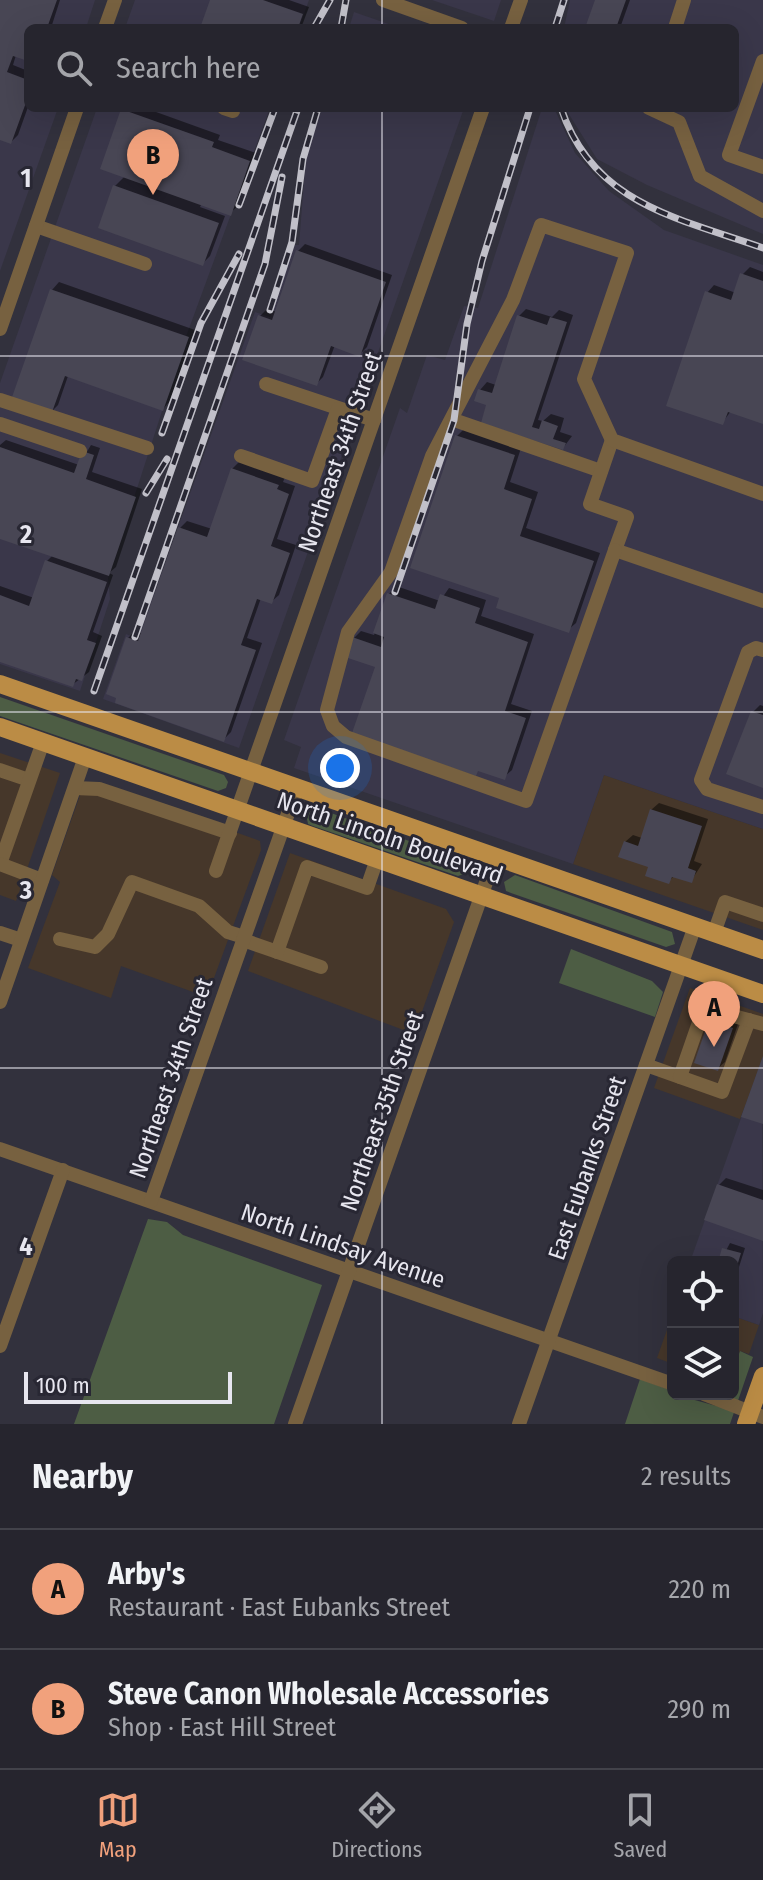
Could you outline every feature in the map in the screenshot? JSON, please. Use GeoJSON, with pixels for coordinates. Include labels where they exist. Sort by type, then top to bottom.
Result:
{"type":"FeatureCollection","features":[{"type":"Feature","properties":{"kind":"main road","name":"North Lincoln Boulevard"},"geometry":{"type":"LineString","coordinates":[[0,684],[763,950]]}},
{"type":"Feature","properties":{"kind":"main road","name":"North Lincoln Boulevard"},"geometry":{"type":"LineString","coordinates":[[0,727],[763,994]]}},
{"type":"Feature","properties":{"kind":"main road"},"geometry":{"type":"LineString","coordinates":[[753,1418],[763,1376]]}},
{"type":"Feature","properties":{"kind":"street"},"geometry":{"type":"LineString","coordinates":[[106,24],[115,0]]}},
{"type":"Feature","properties":{"kind":"street"},"geometry":{"type":"LineString","coordinates":[[383,0],[451,24]]}},
{"type":"Feature","properties":{"kind":"street"},"geometry":{"type":"LineString","coordinates":[[512,24],[521,0]]}},
{"type":"Feature","properties":{"kind":"street"},"geometry":{"type":"LineString","coordinates":[[676,24],[684,0]]}},
{"type":"Feature","properties":{"kind":"street"},"geometry":{"type":"LineString","coordinates":[[763,61],[729,155],[763,167]]}},
{"type":"Feature","properties":{"kind":"street"},"geometry":{"type":"LineString","coordinates":[[0,329],[76,112]]}},
{"type":"Feature","properties":{"kind":"street","name":"Northeast 34th Street"},"geometry":{"type":"LineString","coordinates":[[216,871],[482,112]]}},
{"type":"Feature","properties":{"kind":"street"},"geometry":{"type":"LineString","coordinates":[[658,112],[679,122],[700,176],[763,211]]}},
{"type":"Feature","properties":{"kind":"street"},"geometry":{"type":"LineString","coordinates":[[541,225],[627,253],[584,379],[612,440],[590,504],[627,517],[526,801],[346,737],[333,726],[327,710],[348,632],[391,572],[432,456],[454,420],[513,300],[541,225]]}},
{"type":"Feature","properties":{"kind":"street"},"geometry":{"type":"LineString","coordinates":[[36,226],[145,264]]}},
{"type":"Feature","properties":{"kind":"street"},"geometry":{"type":"LineString","coordinates":[[266,384],[374,420]]}},
{"type":"Feature","properties":{"kind":"street"},"geometry":{"type":"LineString","coordinates":[[0,400],[147,448]]}},
{"type":"Feature","properties":{"kind":"street"},"geometry":{"type":"LineString","coordinates":[[241,456],[312,481],[338,409]]}},
{"type":"Feature","properties":{"kind":"street"},"geometry":{"type":"LineString","coordinates":[[454,420],[601,471]]}},
{"type":"Feature","properties":{"kind":"street"},"geometry":{"type":"LineString","coordinates":[[0,424],[80,451]]}},
{"type":"Feature","properties":{"kind":"street"},"geometry":{"type":"LineString","coordinates":[[612,440],[763,494]]}},
{"type":"Feature","properties":{"kind":"street"},"geometry":{"type":"LineString","coordinates":[[615,550],[763,601]]}},
{"type":"Feature","properties":{"kind":"street"},"geometry":{"type":"LineString","coordinates":[[763,650],[756,648],[748,652],[701,780],[707,789],[763,807]]}},
{"type":"Feature","properties":{"kind":"street"},"geometry":{"type":"LineString","coordinates":[[42,880],[0,864],[43,742]]}},
{"type":"Feature","properties":{"kind":"street"},"geometry":{"type":"LineString","coordinates":[[0,1002],[85,757]]}},
{"type":"Feature","properties":{"kind":"street"},"geometry":{"type":"LineString","coordinates":[[0,770],[29,780]]}},
{"type":"Feature","properties":{"kind":"street"},"geometry":{"type":"LineString","coordinates":[[75,788],[99,789],[230,833]]}},
{"type":"Feature","properties":{"kind":"street","name":"Northeast 34th Street"},"geometry":{"type":"LineString","coordinates":[[151,1201],[297,788]]}},
{"type":"Feature","properties":{"kind":"street","name":"Northeast 35th Street"},"geometry":{"type":"LineString","coordinates":[[295,1424],[495,857]]}},
{"type":"Feature","properties":{"kind":"street"},"geometry":{"type":"LineString","coordinates":[[277,952],[307,867],[367,888],[377,859]]}},
{"type":"Feature","properties":{"kind":"street"},"geometry":{"type":"LineString","coordinates":[[60,939],[95,947],[108,934],[132,882],[199,906],[228,932],[321,967]]}},
{"type":"Feature","properties":{"kind":"street"},"geometry":{"type":"LineString","coordinates":[[714,933],[725,902],[763,915]]}},
{"type":"Feature","properties":{"kind":"street","name":"East Eubanks Street"},"geometry":{"type":"LineString","coordinates":[[519,1424],[695,926]]}},
{"type":"Feature","properties":{"kind":"street"},"geometry":{"type":"LineString","coordinates":[[0,933],[21,940]]}},
{"type":"Feature","properties":{"kind":"street"},"geometry":{"type":"LineString","coordinates":[[646,1065],[722,1092],[756,1022],[704,1008],[680,1077]]}},
{"type":"Feature","properties":{"kind":"street","name":"North Lindsay Avenue"},"geometry":{"type":"LineString","coordinates":[[0,1149],[667,1382]]}},
{"type":"Feature","properties":{"kind":"street"},"geometry":{"type":"LineString","coordinates":[[0,1346],[63,1170]]}},
{"type":"Feature","properties":{"kind":"street"},"geometry":{"type":"LineString","coordinates":[[716,1400],[753,1418]]}},
{"type":"Feature","properties":{"kind":"shaded area"},"geometry":{"type":"Polygon","coordinates":[[[0,0],[95,0],[87,24],[24,24],[24,112],[57,112],[0,271],[0,0]]]}},
{"type":"Feature","properties":{"kind":"shaded area"},"geometry":{"type":"Polygon","coordinates":[[[135,0],[309,0],[300,24],[126,24],[135,0]]]}},
{"type":"Feature","properties":{"kind":"shaded area"},"geometry":{"type":"Polygon","coordinates":[[[432,0],[501,0],[494,21],[432,0]]]}},
{"type":"Feature","properties":{"kind":"shaded area"},"geometry":{"type":"Polygon","coordinates":[[[570,0],[763,0],[763,234],[647,185],[597,159],[568,112],[739,112],[739,24],[565,24],[570,0]]]}},
{"type":"Feature","properties":{"kind":"shaded area"},"geometry":{"type":"Polygon","coordinates":[[[354,12],[388,24],[350,24],[354,12]]]}},
{"type":"Feature","properties":{"kind":"shaded area"},"geometry":{"type":"Polygon","coordinates":[[[96,112],[269,112],[187,334],[108,578],[110,599],[80,691],[0,664],[0,383],[96,112]]]}},
{"type":"Feature","properties":{"kind":"shaded area"},"geometry":{"type":"Polygon","coordinates":[[[321,112],[463,112],[239,748],[103,699],[126,634],[138,639],[255,312],[270,317],[294,245],[299,245],[306,156],[321,112]]]}},
{"type":"Feature","properties":{"kind":"shaded area"},"geometry":{"type":"Polygon","coordinates":[[[541,112],[556,112],[575,153],[609,191],[664,230],[763,265],[763,829],[604,775],[573,864],[294,768],[301,747],[284,740],[400,408],[407,413],[427,355],[445,360],[464,306],[478,308],[541,112]]]}},
{"type":"Feature","properties":{"kind":"shaded area"},"geometry":{"type":"Polygon","coordinates":[[[0,753],[60,773],[16,901],[0,895],[0,753]]]}},
{"type":"Feature","properties":{"kind":"shaded area"},"geometry":{"type":"Polygon","coordinates":[[[604,775],[763,829],[763,930],[573,864],[604,775]]]}},
{"type":"Feature","properties":{"kind":"shaded area"},"geometry":{"type":"Polygon","coordinates":[[[99,783],[260,841],[261,850],[207,997],[121,966],[111,998],[28,968],[60,882],[52,875],[84,784],[99,783]]]}},
{"type":"Feature","properties":{"kind":"shaded area"},"geometry":{"type":"Polygon","coordinates":[[[290,853],[446,909],[454,922],[414,1034],[248,971],[290,853]]]}},
{"type":"Feature","properties":{"kind":"shaded area"},"geometry":{"type":"Polygon","coordinates":[[[690,988],[763,1014],[763,1059],[740,1119],[654,1088],[690,988]]]}},
{"type":"Feature","properties":{"kind":"shaded area"},"geometry":{"type":"Polygon","coordinates":[[[762,1059],[763,1313],[759,1325],[739,1318],[739,1256],[692,1256],[762,1059]]]}},
{"type":"Feature","properties":{"kind":"shaded area"},"geometry":{"type":"Polygon","coordinates":[[[739,1318],[759,1325],[749,1354],[740,1351],[739,1354],[739,1318]]]}},
{"type":"Feature","properties":{"kind":"shaded area"},"geometry":{"type":"Polygon","coordinates":[[[667,1330],[667,1362],[657,1358],[667,1330]]]}},
{"type":"Feature","properties":{"kind":"green space"},"geometry":{"type":"Polygon","coordinates":[[[0,697],[224,775],[228,782],[226,788],[218,791],[0,716],[0,697]]]}},
{"type":"Feature","properties":{"kind":"green space"},"geometry":{"type":"Polygon","coordinates":[[[317,808],[465,861],[467,873],[458,876],[308,824],[306,814],[317,808]]]}},
{"type":"Feature","properties":{"kind":"green space"},"geometry":{"type":"Polygon","coordinates":[[[515,875],[672,932],[675,944],[666,947],[506,891],[504,882],[515,875]]]}},
{"type":"Feature","properties":{"kind":"green space"},"geometry":{"type":"Polygon","coordinates":[[[571,949],[652,981],[663,992],[655,1017],[559,983],[571,949]]]}},
{"type":"Feature","properties":{"kind":"green space"},"geometry":{"type":"Polygon","coordinates":[[[148,1219],[167,1222],[183,1235],[322,1285],[274,1424],[74,1424],[148,1219]]]}},
{"type":"Feature","properties":{"kind":"green space"},"geometry":{"type":"Polygon","coordinates":[[[740,1351],[753,1357],[739,1398],[740,1351]]]}},
{"type":"Feature","properties":{"kind":"green space"},"geometry":{"type":"Polygon","coordinates":[[[640,1379],[667,1389],[667,1400],[695,1400],[720,1407],[723,1400],[738,1400],[730,1424],[625,1424],[640,1379]]]}},
{"type":"Feature","properties":{"kind":"building"},"geometry":{"type":"Polygon","coordinates":[[[0,0],[57,0],[48,24],[24,24],[24,60],[13,56],[7,72],[24,78],[24,108],[11,144],[0,140],[0,0]]]}},
{"type":"Feature","properties":{"kind":"building"},"geometry":{"type":"Polygon","coordinates":[[[210,0],[263,0],[303,14],[299,24],[201,24],[210,0]]]}},
{"type":"Feature","properties":{"kind":"building"},"geometry":{"type":"Polygon","coordinates":[[[595,0],[626,0],[617,24],[586,24],[595,0]]]}},
{"type":"Feature","properties":{"kind":"building"},"geometry":{"type":"Polygon","coordinates":[[[120,112],[129,112],[214,142],[212,147],[250,161],[231,216],[100,169],[120,112]]]}},
{"type":"Feature","properties":{"kind":"building"},"geometry":{"type":"Polygon","coordinates":[[[113,185],[219,223],[203,266],[98,228],[113,185]]]}},
{"type":"Feature","properties":{"kind":"building"},"geometry":{"type":"Polygon","coordinates":[[[296,250],[386,282],[360,357],[331,346],[317,386],[242,360],[258,315],[272,320],[296,250]]]}},
{"type":"Feature","properties":{"kind":"building"},"geometry":{"type":"Polygon","coordinates":[[[740,273],[763,281],[763,424],[728,412],[723,425],[666,406],[705,291],[731,300],[740,273]]]}},
{"type":"Feature","properties":{"kind":"building"},"geometry":{"type":"Polygon","coordinates":[[[50,289],[189,337],[163,411],[65,376],[51,415],[11,400],[50,289]]]}},
{"type":"Feature","properties":{"kind":"building"},"geometry":{"type":"Polygon","coordinates":[[[517,315],[547,325],[550,317],[567,322],[532,427],[539,429],[542,420],[558,426],[553,439],[566,443],[563,450],[481,423],[486,405],[474,401],[478,389],[492,393],[517,315]]]}},
{"type":"Feature","properties":{"kind":"building"},"geometry":{"type":"Polygon","coordinates":[[[455,435],[515,455],[504,489],[532,499],[520,536],[594,561],[569,633],[496,608],[499,598],[410,568],[455,435]]]}},
{"type":"Feature","properties":{"kind":"building"},"geometry":{"type":"Polygon","coordinates":[[[0,447],[74,473],[82,451],[94,455],[86,479],[136,497],[109,576],[0,539],[0,447]]]}},
{"type":"Feature","properties":{"kind":"building"},"geometry":{"type":"Polygon","coordinates":[[[231,468],[279,485],[277,489],[289,494],[271,546],[290,553],[272,604],[257,599],[241,645],[256,650],[224,742],[115,703],[116,698],[106,694],[126,637],[138,641],[178,527],[207,537],[231,468]]]}},
{"type":"Feature","properties":{"kind":"building"},"geometry":{"type":"Polygon","coordinates":[[[45,560],[107,582],[87,640],[96,643],[82,681],[76,679],[73,687],[0,662],[0,595],[29,606],[45,560]]]}},
{"type":"Feature","properties":{"kind":"building"},"geometry":{"type":"Polygon","coordinates":[[[387,593],[435,609],[440,594],[480,608],[475,623],[528,642],[505,711],[526,718],[505,780],[478,771],[476,776],[352,733],[375,667],[345,657],[352,637],[381,647],[384,637],[373,633],[387,593]]]}},
{"type":"Feature","properties":{"kind":"building"},"geometry":{"type":"Polygon","coordinates":[[[751,711],[763,715],[763,788],[726,774],[751,711]]]}},
{"type":"Feature","properties":{"kind":"building"},"geometry":{"type":"Polygon","coordinates":[[[650,809],[702,826],[688,868],[696,871],[692,883],[672,877],[669,884],[645,876],[648,867],[618,857],[624,841],[638,846],[650,809]]]}},
{"type":"Feature","properties":{"kind":"building"},"geometry":{"type":"Polygon","coordinates":[[[709,1020],[733,1028],[718,1071],[694,1063],[709,1020]]]}},
{"type":"Feature","properties":{"kind":"building"},"geometry":{"type":"Polygon","coordinates":[[[763,1056],[763,1124],[741,1117],[763,1056]]]}},
{"type":"Feature","properties":{"kind":"building"},"geometry":{"type":"Polygon","coordinates":[[[717,1184],[763,1200],[763,1241],[704,1220],[717,1184]]]}},
{"type":"Feature","properties":{"kind":"building"},"geometry":{"type":"Polygon","coordinates":[[[722,1248],[741,1253],[739,1260],[739,1256],[720,1256],[722,1248]]]}},
{"type":"Feature","properties":{"kind":"railway"},"geometry":{"type":"LineString","coordinates":[[316,24],[330,0]]}},
{"type":"Feature","properties":{"kind":"railway"},"geometry":{"type":"LineString","coordinates":[[342,24],[346,0]]}},
{"type":"Feature","properties":{"kind":"railway"},"geometry":{"type":"LineString","coordinates":[[556,24],[564,0]]}},
{"type":"Feature","properties":{"kind":"railway"},"geometry":{"type":"LineString","coordinates":[[239,205],[274,112]]}},
{"type":"Feature","properties":{"kind":"railway"},"geometry":{"type":"LineString","coordinates":[[94,691],[297,112]]}},
{"type":"Feature","properties":{"kind":"railway"},"geometry":{"type":"LineString","coordinates":[[270,310],[292,242],[303,159],[317,112]]}},
{"type":"Feature","properties":{"kind":"railway"},"geometry":{"type":"LineString","coordinates":[[395,592],[454,420],[467,324],[482,261],[529,112]]}},
{"type":"Feature","properties":{"kind":"railway"},"geometry":{"type":"LineString","coordinates":[[563,112],[575,140],[594,166],[617,187],[670,216],[763,248]]}},
{"type":"Feature","properties":{"kind":"railway"},"geometry":{"type":"LineString","coordinates":[[135,637],[265,264],[282,177]]}},
{"type":"Feature","properties":{"kind":"railway"},"geometry":{"type":"LineString","coordinates":[[162,433],[201,323],[239,254]]}},
{"type":"Feature","properties":{"kind":"railway"},"geometry":{"type":"LineString","coordinates":[[146,493],[167,459]]}},
{"type":"Feature","properties":{"kind":"place","name":"Steve Canon Wholesale Accessories"},"geometry":{"type":"Point","coordinates":[153,195]}},
{"type":"Feature","properties":{"kind":"place","name":"Arby's"},"geometry":{"type":"Point","coordinates":[714,1047]}}]}
